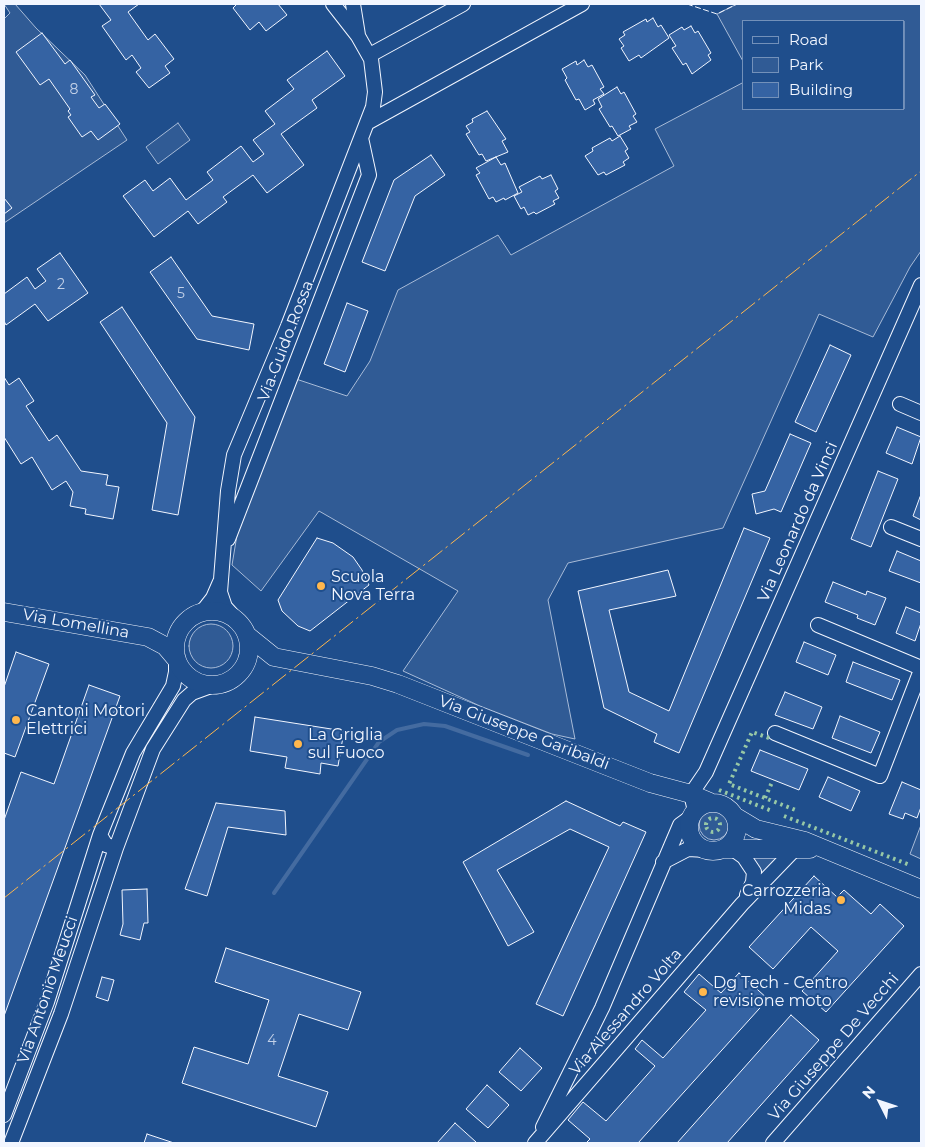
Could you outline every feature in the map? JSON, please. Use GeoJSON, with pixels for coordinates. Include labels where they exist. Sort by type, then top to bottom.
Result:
{"type":"FeatureCollection","features":[{"type":"Feature","properties":{"kind":"main road","name":"Via Lomellina"},"geometry":{"type":"LineString","coordinates":[[4,612],[148,637],[165,646],[176,659]]}},
{"type":"Feature","properties":{"kind":"main road"},"geometry":{"type":"LineString","coordinates":[[241,670],[274,657],[248,636],[235,618],[223,612],[202,612],[184,623],[176,638],[176,659],[182,670],[191,680],[211,686],[232,680],[241,670],[247,656],[248,636]]}},
{"type":"Feature","properties":{"kind":"main road","name":"Via Lomellina"},"geometry":{"type":"LineString","coordinates":[[148,637],[159,635],[184,623]]}},
{"type":"Feature","properties":{"kind":"main road","name":"Via Giuseppe Garibaldi"},"geometry":{"type":"LineString","coordinates":[[274,657],[372,676],[398,684],[650,783],[692,809],[712,802]]}},
{"type":"Feature","properties":{"kind":"main road"},"geometry":{"type":"LineString","coordinates":[[712,802],[730,808],[736,817],[756,829],[805,841],[921,889]]}},
{"type":"Feature","properties":{"kind":"main road"},"geometry":{"type":"LineString","coordinates":[[692,809],[690,834],[699,846],[706,850],[823,850]]}},
{"type":"Feature","properties":{"kind":"main road"},"geometry":{"type":"LineString","coordinates":[[728,849],[735,839],[737,832],[736,817]]}},
{"type":"Feature","properties":{"kind":"street","name":"Via Guido Rossa"},"geometry":{"type":"LineString","coordinates":[[235,618],[222,601],[220,592],[222,556],[234,455],[288,326],[373,107],[375,92],[370,55],[333,4]]}},
{"type":"Feature","properties":{"kind":"street","name":"Via Guido Rossa"},"geometry":{"type":"LineString","coordinates":[[354,4],[358,36]]}},
{"type":"Feature","properties":{"kind":"street"},"geometry":{"type":"LineString","coordinates":[[370,55],[463,4]]}},
{"type":"Feature","properties":{"kind":"street"},"geometry":{"type":"LineString","coordinates":[[367,123],[582,4]]}},
{"type":"Feature","properties":{"kind":"street","name":"Via Guido Rossa"},"geometry":{"type":"LineString","coordinates":[[222,556],[369,176],[361,137]]}},
{"type":"Feature","properties":{"kind":"street","name":"Via Leonardo da Vinci"},"geometry":{"type":"LineString","coordinates":[[692,809],[706,772],[921,285]]}},
{"type":"Feature","properties":{"kind":"street"},"geometry":{"type":"LineString","coordinates":[[900,404],[921,413]]}},
{"type":"Feature","properties":{"kind":"street"},"geometry":{"type":"LineString","coordinates":[[891,527],[921,539]]}},
{"type":"Feature","properties":{"kind":"street","name":"Via Guido Rossa"},"geometry":{"type":"LineString","coordinates":[[202,612],[213,598],[220,582]]}},
{"type":"Feature","properties":{"kind":"street"},"geometry":{"type":"LineString","coordinates":[[775,733],[880,776],[921,669],[818,624]]}},
{"type":"Feature","properties":{"kind":"street","name":"Via Antonio Meucci"},"geometry":{"type":"LineString","coordinates":[[4,1116],[47,1002],[100,835],[133,753],[173,686],[176,659]]}},
{"type":"Feature","properties":{"kind":"street","name":"Via Antonio Meucci"},"geometry":{"type":"LineString","coordinates":[[11,1143],[61,1014],[116,848],[153,748],[184,700],[192,693],[211,686]]}},
{"type":"Feature","properties":{"kind":"street"},"geometry":{"type":"LineString","coordinates":[[706,772],[706,790],[712,802]]}},
{"type":"Feature","properties":{"kind":"street","name":"Via Alessandro Volta"},"geometry":{"type":"LineString","coordinates":[[535,1143],[602,1008],[680,825],[692,809]]}},
{"type":"Feature","properties":{"kind":"street"},"geometry":{"type":"LineString","coordinates":[[100,835],[106,845],[116,848]]}},
{"type":"Feature","properties":{"kind":"street"},"geometry":{"type":"LineString","coordinates":[[663,862],[688,849],[706,850]]}},
{"type":"Feature","properties":{"kind":"street","name":"Via Alessandro Volta"},"geometry":{"type":"LineString","coordinates":[[728,849],[744,857],[754,872],[753,882],[742,904]]}},
{"type":"Feature","properties":{"kind":"street","name":"Via Alessandro Volta"},"geometry":{"type":"LineString","coordinates":[[535,1143],[742,904],[795,849]]}},
{"type":"Feature","properties":{"kind":"street","name":"Via Giuseppe De Vecchi"},"geometry":{"type":"LineString","coordinates":[[773,1143],[921,974]]}},
{"type":"Feature","properties":{"kind":"green space"},"geometry":{"type":"Polygon","coordinates":[[[4,4],[15,4],[36,28],[85,75],[127,140],[4,223],[4,19],[10,13],[4,4]]]}},
{"type":"Feature","properties":{"kind":"green space"},"geometry":{"type":"Polygon","coordinates":[[[737,4],[921,4],[921,251],[910,267],[873,337],[819,314],[723,528],[568,563],[548,600],[575,739],[552,734],[480,706],[403,671],[458,591],[319,511],[261,591],[232,565],[237,535],[296,379],[347,396],[370,361],[398,290],[498,235],[511,255],[674,166],[655,129],[742,83],[742,110],[905,110],[905,20],[742,20],[742,59],[717,14],[737,4]]]}},
{"type":"Feature","properties":{"kind":"green space"},"geometry":{"type":"Polygon","coordinates":[[[178,123],[190,140],[158,164],[146,147],[178,123]]]}},
{"type":"Feature","properties":{"kind":"green space"},"geometry":{"type":"Polygon","coordinates":[[[207,624],[215,624],[227,630],[233,646],[227,662],[215,668],[207,668],[195,662],[189,650],[189,642],[195,630],[207,624]]]}},
{"type":"Feature","properties":{"kind":"green space"},"geometry":{"type":"Polygon","coordinates":[[[714,810],[724,815],[729,825],[724,835],[714,840],[704,835],[699,825],[704,815],[714,810]]]}},
{"type":"Feature","properties":{"kind":"green space"},"geometry":{"type":"Polygon","coordinates":[[[921,825],[921,859],[910,854],[921,825]]]}},
{"type":"Feature","properties":{"kind":"green space"},"geometry":{"type":"Polygon","coordinates":[[[782,853],[759,880],[758,869],[750,854],[782,853]]]}},
{"type":"Feature","properties":{"kind":"building"},"geometry":{"type":"Polygon","coordinates":[[[99,4],[139,4],[128,12],[148,40],[155,34],[174,59],[165,66],[170,73],[149,88],[136,72],[141,68],[132,55],[126,60],[102,26],[111,20],[99,4]]]}},
{"type":"Feature","properties":{"kind":"building"},"geometry":{"type":"Polygon","coordinates":[[[237,4],[278,4],[287,15],[266,31],[259,22],[250,30],[233,8],[237,4]]]}},
{"type":"Feature","properties":{"kind":"building"},"geometry":{"type":"Polygon","coordinates":[[[653,18],[658,27],[661,25],[669,38],[641,58],[639,55],[629,61],[621,48],[624,46],[619,39],[625,35],[623,32],[646,19],[647,22],[653,18]]]}},
{"type":"Feature","properties":{"kind":"building"},"geometry":{"type":"Polygon","coordinates":[[[691,26],[695,33],[698,31],[711,53],[708,55],[711,60],[692,74],[686,63],[683,65],[672,48],[676,46],[669,35],[682,27],[684,30],[691,26]]]}},
{"type":"Feature","properties":{"kind":"building"},"geometry":{"type":"Polygon","coordinates":[[[42,33],[65,64],[70,60],[95,95],[91,97],[99,108],[105,104],[120,124],[98,140],[91,131],[82,137],[68,117],[71,115],[68,111],[70,109],[49,79],[40,85],[16,52],[42,33]]]}},
{"type":"Feature","properties":{"kind":"building"},"geometry":{"type":"Polygon","coordinates":[[[327,51],[345,76],[312,100],[317,108],[281,134],[304,165],[267,193],[253,175],[223,197],[227,202],[198,224],[188,211],[154,237],[123,196],[145,180],[153,191],[170,178],[186,200],[213,180],[207,172],[241,146],[253,162],[264,154],[253,140],[275,124],[265,111],[294,89],[287,80],[327,51]]]}},
{"type":"Feature","properties":{"kind":"building"},"geometry":{"type":"Polygon","coordinates":[[[584,60],[588,67],[592,65],[604,87],[600,89],[604,94],[593,100],[595,104],[585,110],[579,99],[576,100],[565,80],[567,78],[562,69],[576,61],[577,65],[584,60]]]}},
{"type":"Feature","properties":{"kind":"building"},"geometry":{"type":"Polygon","coordinates":[[[617,87],[621,94],[624,92],[636,114],[633,116],[637,122],[629,126],[631,129],[618,136],[599,109],[602,107],[598,99],[617,87]]]}},
{"type":"Feature","properties":{"kind":"building"},"geometry":{"type":"Polygon","coordinates":[[[487,111],[506,139],[502,141],[508,152],[486,161],[482,154],[479,155],[466,134],[470,132],[466,126],[473,122],[472,119],[487,111]]]}},
{"type":"Feature","properties":{"kind":"building"},"geometry":{"type":"Polygon","coordinates":[[[620,136],[628,149],[625,151],[629,158],[623,162],[625,165],[606,175],[604,172],[598,175],[585,156],[593,151],[592,148],[610,138],[612,141],[620,136]]]}},
{"type":"Feature","properties":{"kind":"building"},"geometry":{"type":"Polygon","coordinates":[[[431,155],[445,175],[415,196],[385,271],[362,262],[394,180],[431,155]]]}},
{"type":"Feature","properties":{"kind":"building"},"geometry":{"type":"Polygon","coordinates":[[[496,157],[501,165],[505,163],[518,193],[505,200],[504,198],[496,202],[493,197],[489,199],[476,175],[480,173],[476,168],[496,157]]]}},
{"type":"Feature","properties":{"kind":"building"},"geometry":{"type":"Polygon","coordinates":[[[551,175],[558,189],[555,191],[559,198],[553,201],[555,204],[536,214],[534,212],[528,215],[524,207],[521,209],[514,196],[522,192],[519,187],[540,176],[542,179],[551,175]]]}},
{"type":"Feature","properties":{"kind":"building"},"geometry":{"type":"Polygon","coordinates":[[[4,198],[12,208],[4,214],[4,198]]]}},
{"type":"Feature","properties":{"kind":"building"},"geometry":{"type":"Polygon","coordinates":[[[60,253],[88,293],[48,321],[35,304],[6,325],[4,321],[4,294],[27,277],[35,289],[46,281],[37,269],[60,253]]]}},
{"type":"Feature","properties":{"kind":"building"},"geometry":{"type":"Polygon","coordinates":[[[171,257],[212,316],[254,324],[249,350],[197,339],[150,272],[171,257]]]}},
{"type":"Feature","properties":{"kind":"building"},"geometry":{"type":"Polygon","coordinates":[[[347,303],[368,311],[345,372],[324,364],[347,303]]]}},
{"type":"Feature","properties":{"kind":"building"},"geometry":{"type":"Polygon","coordinates":[[[122,307],[195,417],[178,515],[152,510],[167,423],[100,322],[122,307]]]}},
{"type":"Feature","properties":{"kind":"building"},"geometry":{"type":"Polygon","coordinates":[[[830,345],[851,355],[816,432],[795,422],[830,345]]]}},
{"type":"Feature","properties":{"kind":"building"},"geometry":{"type":"Polygon","coordinates":[[[4,377],[9,385],[19,378],[34,401],[26,406],[49,441],[57,435],[81,471],[108,475],[106,485],[119,487],[113,519],[85,514],[86,509],[70,506],[73,492],[66,481],[52,490],[32,457],[21,464],[4,437],[4,377]]]}},
{"type":"Feature","properties":{"kind":"building"},"geometry":{"type":"Polygon","coordinates":[[[897,427],[921,437],[912,464],[886,453],[897,427]]]}},
{"type":"Feature","properties":{"kind":"building"},"geometry":{"type":"Polygon","coordinates":[[[790,434],[811,443],[781,512],[774,509],[756,514],[752,494],[765,491],[790,434]]]}},
{"type":"Feature","properties":{"kind":"building"},"geometry":{"type":"Polygon","coordinates":[[[878,471],[898,479],[871,547],[851,539],[878,471]]]}},
{"type":"Feature","properties":{"kind":"building"},"geometry":{"type":"Polygon","coordinates":[[[921,497],[921,520],[913,516],[921,497]]]}},
{"type":"Feature","properties":{"kind":"building"},"geometry":{"type":"Polygon","coordinates":[[[744,528],[770,538],[679,753],[654,742],[657,734],[604,708],[578,591],[668,570],[676,596],[609,610],[629,692],[669,711],[744,528]]]}},
{"type":"Feature","properties":{"kind":"building","name":"Scuola Nova Terra"},"geometry":{"type":"Polygon","coordinates":[[[317,538],[333,543],[353,557],[369,585],[310,631],[298,626],[282,611],[278,600],[317,538]]]}},
{"type":"Feature","properties":{"kind":"building"},"geometry":{"type":"Polygon","coordinates":[[[897,551],[921,561],[921,583],[889,571],[897,551]]]}},
{"type":"Feature","properties":{"kind":"building"},"geometry":{"type":"Polygon","coordinates":[[[833,582],[866,595],[867,591],[886,598],[875,625],[857,618],[858,615],[825,602],[833,582]]]}},
{"type":"Feature","properties":{"kind":"building"},"geometry":{"type":"Polygon","coordinates":[[[906,607],[921,613],[921,623],[915,641],[896,633],[906,607]]]}},
{"type":"Feature","properties":{"kind":"building"},"geometry":{"type":"Polygon","coordinates":[[[804,642],[836,655],[828,675],[796,662],[804,642]]]}},
{"type":"Feature","properties":{"kind":"building","name":"Cantoni Motori Elettrici"},"geometry":{"type":"Polygon","coordinates":[[[16,652],[49,664],[15,757],[4,753],[4,687],[16,652]]]}},
{"type":"Feature","properties":{"kind":"building"},"geometry":{"type":"Polygon","coordinates":[[[853,662],[900,680],[892,700],[846,682],[853,662]]]}},
{"type":"Feature","properties":{"kind":"building"},"geometry":{"type":"Polygon","coordinates":[[[89,685],[120,696],[4,1016],[4,820],[21,772],[54,784],[89,685]]]}},
{"type":"Feature","properties":{"kind":"building"},"geometry":{"type":"Polygon","coordinates":[[[785,692],[822,707],[813,729],[775,715],[785,692]]]}},
{"type":"Feature","properties":{"kind":"building"},"geometry":{"type":"Polygon","coordinates":[[[840,716],[880,732],[871,753],[832,738],[840,716]]]}},
{"type":"Feature","properties":{"kind":"building"},"geometry":{"type":"Polygon","coordinates":[[[255,717],[344,731],[338,766],[321,763],[320,774],[285,768],[287,757],[250,751],[255,717]]]}},
{"type":"Feature","properties":{"kind":"building"},"geometry":{"type":"Polygon","coordinates":[[[760,750],[808,769],[799,790],[751,771],[760,750]]]}},
{"type":"Feature","properties":{"kind":"building"},"geometry":{"type":"Polygon","coordinates":[[[828,777],[860,791],[851,811],[819,797],[828,777]]]}},
{"type":"Feature","properties":{"kind":"building"},"geometry":{"type":"Polygon","coordinates":[[[902,782],[921,790],[921,807],[917,818],[905,813],[903,819],[889,814],[902,782]]]}},
{"type":"Feature","properties":{"kind":"building"},"geometry":{"type":"Polygon","coordinates":[[[566,801],[620,826],[623,822],[646,832],[563,1016],[536,1004],[609,847],[570,829],[497,870],[534,932],[508,946],[463,862],[566,801]]]}},
{"type":"Feature","properties":{"kind":"building"},"geometry":{"type":"Polygon","coordinates":[[[216,803],[285,811],[286,835],[228,827],[207,896],[185,889],[216,803]]]}},
{"type":"Feature","properties":{"kind":"building"},"geometry":{"type":"Polygon","coordinates":[[[814,876],[837,897],[844,890],[871,914],[880,904],[904,926],[826,1012],[802,991],[838,951],[811,927],[773,969],[749,947],[814,876]]]}},
{"type":"Feature","properties":{"kind":"building"},"geometry":{"type":"Polygon","coordinates":[[[147,889],[148,923],[144,923],[140,940],[120,935],[123,924],[122,890],[147,889]]]}},
{"type":"Feature","properties":{"kind":"building"},"geometry":{"type":"Polygon","coordinates":[[[226,948],[361,992],[348,1030],[299,1014],[278,1076],[328,1092],[316,1127],[182,1083],[194,1047],[248,1064],[269,1000],[215,982],[226,948]]]}},
{"type":"Feature","properties":{"kind":"building"},"geometry":{"type":"Polygon","coordinates":[[[739,973],[768,999],[638,1143],[586,1143],[590,1139],[568,1120],[583,1102],[606,1121],[655,1066],[635,1049],[642,1040],[663,1058],[706,1010],[684,992],[699,974],[721,993],[739,973]]]}},
{"type":"Feature","properties":{"kind":"building"},"geometry":{"type":"Polygon","coordinates":[[[102,977],[114,980],[108,1001],[96,997],[102,977]]]}},
{"type":"Feature","properties":{"kind":"building"},"geometry":{"type":"Polygon","coordinates":[[[791,1015],[819,1040],[727,1143],[677,1143],[791,1015]]]}},
{"type":"Feature","properties":{"kind":"building"},"geometry":{"type":"Polygon","coordinates":[[[520,1048],[542,1068],[521,1091],[499,1072],[520,1048]]]}},
{"type":"Feature","properties":{"kind":"building"},"geometry":{"type":"Polygon","coordinates":[[[487,1085],[509,1105],[488,1128],[466,1109],[487,1085]]]}},
{"type":"Feature","properties":{"kind":"building"},"geometry":{"type":"Polygon","coordinates":[[[455,1123],[476,1142],[437,1143],[455,1123]]]}},
{"type":"Feature","properties":{"kind":"building"},"geometry":{"type":"Polygon","coordinates":[[[147,1134],[174,1143],[144,1143],[147,1134]]]}},
{"type":"Feature","properties":{"kind":"waterway"},"geometry":{"type":"LineString","coordinates":[[274,893],[379,742],[397,730],[424,724],[445,726],[528,755]]}},
{"type":"Feature","properties":{"kind":"hedge"},"geometry":{"type":"LineString","coordinates":[[769,738],[752,732],[729,784],[798,811]]}},
{"type":"Feature","properties":{"kind":"hedge"},"geometry":{"type":"LineString","coordinates":[[765,798],[773,780]]}},
{"type":"Feature","properties":{"kind":"hedge"},"geometry":{"type":"LineString","coordinates":[[719,790],[772,811]]}},
{"type":"Feature","properties":{"kind":"hedge"},"geometry":{"type":"LineString","coordinates":[[784,816],[910,865]]}},
{"type":"Feature","properties":{"kind":"hedge"},"geometry":{"type":"LineString","coordinates":[[713,818],[718,820],[720,825],[718,830],[713,832],[708,830],[706,825],[708,820],[713,818]]}},
{"type":"Feature","properties":{"kind":"fence"},"geometry":{"type":"LineString","coordinates":[[687,4],[717,14],[737,4]]}},
{"type":"Feature","properties":{"kind":"power"},"geometry":{"type":"LineString","coordinates":[[4,898],[921,171]]}},
{"type":"Feature","properties":{"kind":"place","name":"Scuola Nova Terra"},"geometry":{"type":"Point","coordinates":[321,586]}},
{"type":"Feature","properties":{"kind":"place","name":"Cantoni Motori Elettrici"},"geometry":{"type":"Point","coordinates":[16,720]}},
{"type":"Feature","properties":{"kind":"place","name":"La Griglia sul Fuoco"},"geometry":{"type":"Point","coordinates":[298,744]}},
{"type":"Feature","properties":{"kind":"place","name":"Carrozzeria Midas"},"geometry":{"type":"Point","coordinates":[841,900]}},
{"type":"Feature","properties":{"kind":"place","name":"Dg Tech - Centro revisione moto"},"geometry":{"type":"Point","coordinates":[703,992]}}]}
